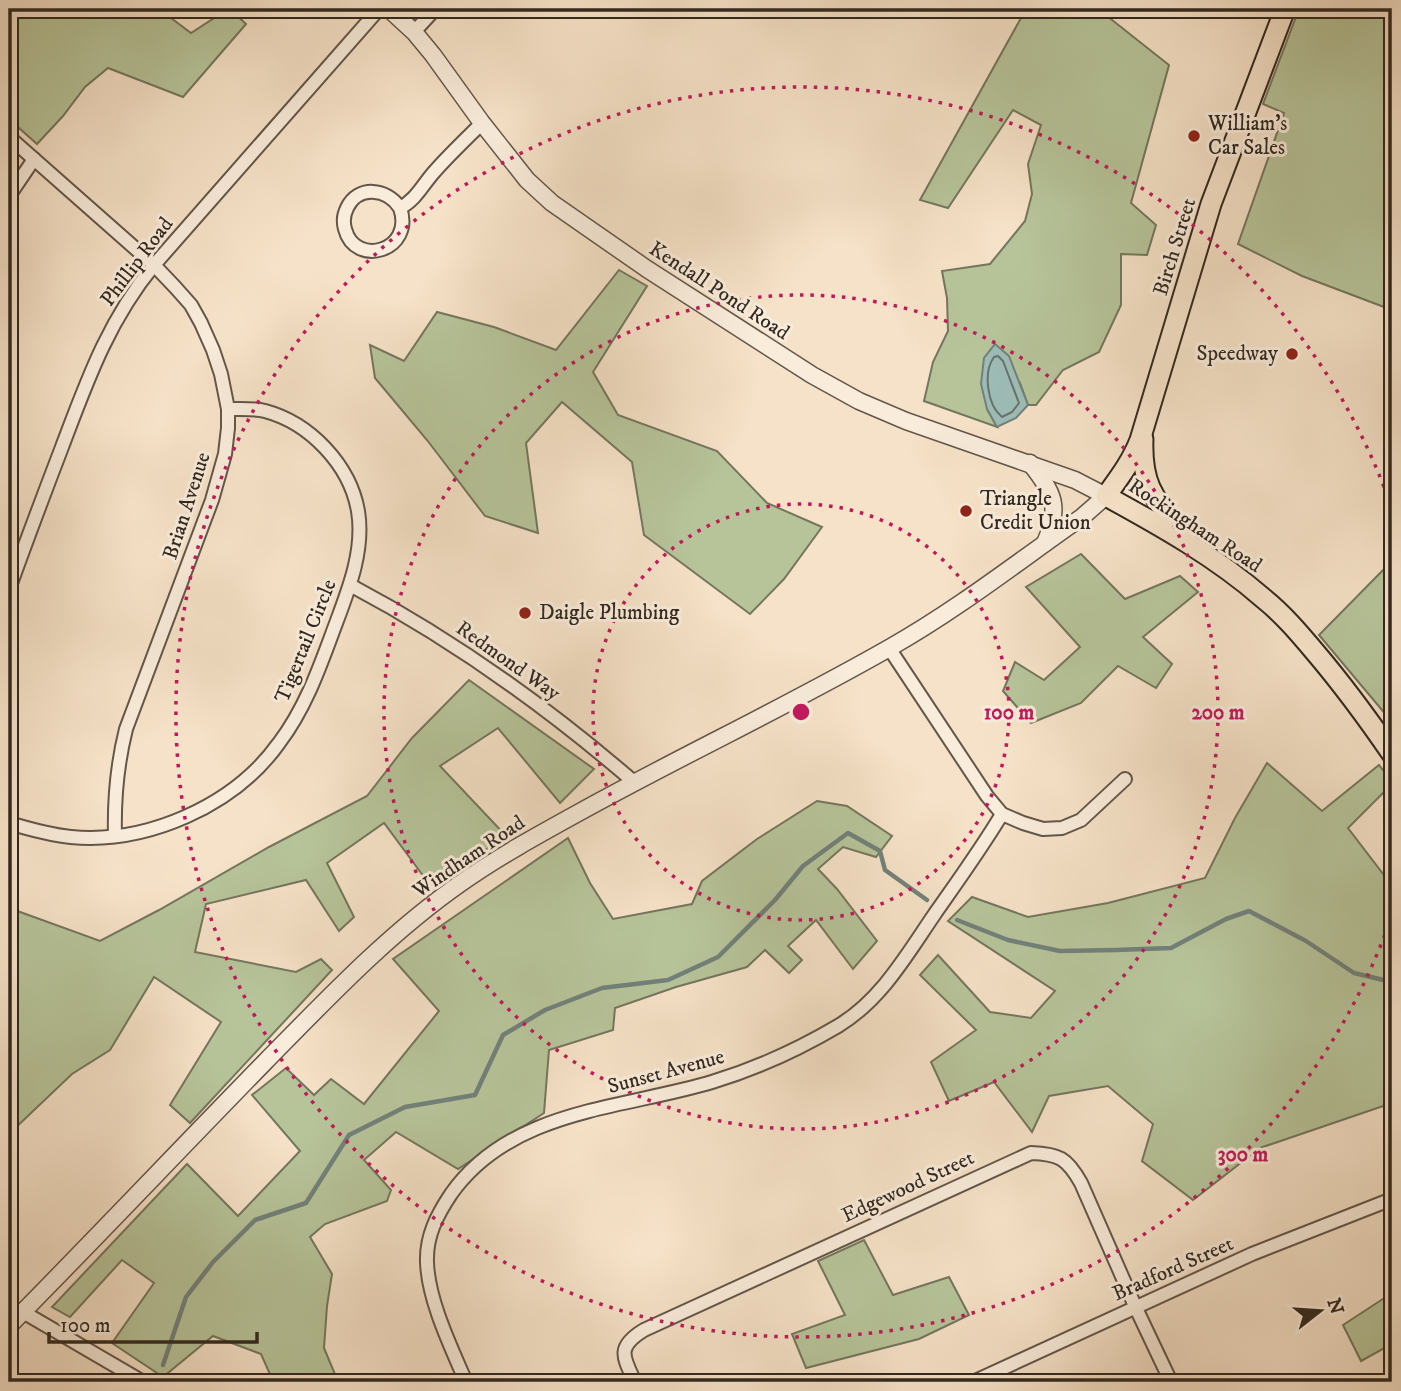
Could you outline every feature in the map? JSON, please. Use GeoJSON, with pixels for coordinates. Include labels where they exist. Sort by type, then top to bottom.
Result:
{"type":"FeatureCollection","features":[{"type":"Feature","properties":{"kind":"main road","name":"Birch Street"},"geometry":{"type":"LineString","coordinates":[[1106,496],[1134,455],[1211,204],[1285,9]]}},
{"type":"Feature","properties":{"kind":"main road"},"geometry":{"type":"LineString","coordinates":[[1144,427],[1143,458],[1148,485],[1195,547]]}},
{"type":"Feature","properties":{"kind":"main road","name":"Rockingham Road"},"geometry":{"type":"LineString","coordinates":[[1106,496],[1195,547],[1264,598],[1294,627],[1365,714],[1392,754]]}},
{"type":"Feature","properties":{"kind":"street","name":"Phillip Road"},"geometry":{"type":"LineString","coordinates":[[9,589],[99,351],[121,311],[154,265],[379,9]]}},
{"type":"Feature","properties":{"kind":"street","name":"Kendall Pond Road"},"geometry":{"type":"LineString","coordinates":[[389,9],[433,55],[527,180],[552,203],[647,269],[812,375],[859,401],[1075,480],[1106,496]]}},
{"type":"Feature","properties":{"kind":"street"},"geometry":{"type":"LineString","coordinates":[[414,33],[435,9]]}},
{"type":"Feature","properties":{"kind":"street"},"geometry":{"type":"LineString","coordinates":[[400,208],[416,195],[435,171],[482,123]]}},
{"type":"Feature","properties":{"kind":"street","name":"Brian Avenue"},"geometry":{"type":"LineString","coordinates":[[9,137],[154,265],[191,305],[213,350],[228,409],[225,454],[212,500],[123,740],[116,783],[115,836]]}},
{"type":"Feature","properties":{"kind":"street"},"geometry":{"type":"LineString","coordinates":[[9,196],[34,159]]}},
{"type":"Feature","properties":{"kind":"street"},"geometry":{"type":"LineString","coordinates":[[375,191],[387,195],[400,208],[403,221],[400,234],[387,248],[367,250],[355,245],[347,234],[344,222],[346,210],[353,200],[363,193],[375,191]]}},
{"type":"Feature","properties":{"kind":"street","name":"Tigertail Circle"},"geometry":{"type":"LineString","coordinates":[[9,823],[68,837],[115,836],[164,825],[191,815],[230,792],[265,761],[288,732],[306,698],[350,584],[358,545],[358,512],[348,481],[328,451],[316,439],[279,416],[245,408],[228,409]]}},
{"type":"Feature","properties":{"kind":"street"},"geometry":{"type":"LineString","coordinates":[[1030,463],[1048,487],[1054,506],[1052,529],[1045,543]]}},
{"type":"Feature","properties":{"kind":"street","name":"Windham Road"},"geometry":{"type":"LineString","coordinates":[[9,1326],[321,1005],[414,919],[460,884],[507,853],[634,782],[889,648],[943,615],[1082,517],[1106,496]]}},
{"type":"Feature","properties":{"kind":"street","name":"Redmond Way"},"geometry":{"type":"LineString","coordinates":[[350,584],[417,622],[516,689],[585,739],[634,782]]}},
{"type":"Feature","properties":{"kind":"street"},"geometry":{"type":"LineString","coordinates":[[889,648],[987,796],[1002,814],[1043,829],[1062,828],[1082,820],[1125,779]]}},
{"type":"Feature","properties":{"kind":"street","name":"Sunset Avenue"},"geometry":{"type":"LineString","coordinates":[[466,1382],[440,1319],[427,1262],[429,1237],[438,1214],[473,1169],[496,1150],[529,1131],[564,1118],[727,1077],[764,1063],[849,1019],[889,980],[1002,814]]}},
{"type":"Feature","properties":{"kind":"street","name":"Edgewood Street"},"geometry":{"type":"LineString","coordinates":[[635,1382],[624,1357],[625,1345],[643,1330],[1031,1153],[1048,1153],[1061,1158],[1073,1168],[1171,1382]]}},
{"type":"Feature","properties":{"kind":"street","name":"Bradford Street"},"geometry":{"type":"LineString","coordinates":[[973,1382],[1252,1254],[1392,1199]]}},
{"type":"Feature","properties":{"kind":"street"},"geometry":{"type":"LineString","coordinates":[[23,1312],[143,1382]]}},
{"type":"Feature","properties":{"kind":"green space"},"geometry":{"type":"Polygon","coordinates":[[[12,9],[167,9],[167,15],[191,33],[230,9],[246,24],[183,97],[108,68],[85,87],[37,144],[9,119],[9,13],[12,9]]]}},
{"type":"Feature","properties":{"kind":"green space"},"geometry":{"type":"Polygon","coordinates":[[[1026,9],[1109,9],[1107,16],[1169,65],[1131,203],[1156,225],[1147,255],[1121,254],[1121,305],[1099,352],[1063,370],[1036,405],[1028,405],[1020,383],[987,409],[997,427],[924,401],[933,362],[948,331],[947,298],[942,271],[990,264],[1025,221],[1032,194],[1028,164],[1041,125],[1013,110],[948,208],[920,200],[1026,9]]]}},
{"type":"Feature","properties":{"kind":"green space"},"geometry":{"type":"Polygon","coordinates":[[[1299,9],[1392,9],[1392,310],[1302,276],[1238,244],[1284,113],[1263,104],[1299,9]]]}},
{"type":"Feature","properties":{"kind":"green space"},"geometry":{"type":"Polygon","coordinates":[[[619,270],[647,286],[593,372],[618,415],[717,451],[767,503],[822,527],[784,579],[750,614],[644,535],[632,462],[562,402],[526,443],[538,533],[485,516],[375,378],[370,345],[404,361],[437,312],[494,327],[556,350],[619,270]]]}},
{"type":"Feature","properties":{"kind":"green space"},"geometry":{"type":"Polygon","coordinates":[[[1081,554],[1125,599],[1180,576],[1198,592],[1143,637],[1172,664],[1156,688],[1118,666],[1081,703],[1031,723],[1003,691],[1015,662],[1044,680],[1080,647],[1026,587],[1081,554]]]}},
{"type":"Feature","properties":{"kind":"green space"},"geometry":{"type":"Polygon","coordinates":[[[1392,561],[1392,722],[1319,635],[1392,561]]]}},
{"type":"Feature","properties":{"kind":"green space"},"geometry":{"type":"Polygon","coordinates":[[[469,680],[594,769],[560,803],[498,728],[440,766],[508,838],[427,881],[384,823],[327,863],[354,917],[339,931],[306,880],[206,904],[195,952],[296,972],[321,959],[332,970],[190,1123],[170,1105],[221,1022],[154,977],[110,1050],[72,1074],[9,1134],[9,1046],[16,1021],[9,1014],[9,908],[100,941],[367,796],[412,738],[469,680]]]}},
{"type":"Feature","properties":{"kind":"green space"},"geometry":{"type":"Polygon","coordinates":[[[1267,763],[1322,811],[1379,765],[1392,782],[1348,828],[1387,879],[1392,877],[1392,1103],[1260,1148],[1193,1200],[1142,1161],[1153,1124],[1108,1086],[1049,1096],[1032,1132],[994,1082],[949,1101],[931,1062],[976,1030],[920,975],[938,955],[990,1012],[1031,1018],[1055,991],[948,921],[972,897],[1028,917],[1108,903],[1205,878],[1267,763]]]}},
{"type":"Feature","properties":{"kind":"green space"},"geometry":{"type":"Polygon","coordinates":[[[817,801],[847,806],[892,836],[876,857],[843,847],[818,869],[877,941],[853,969],[816,920],[788,946],[802,960],[789,973],[765,950],[747,967],[615,1008],[613,1030],[549,1050],[544,1113],[458,1169],[396,1132],[364,1160],[391,1190],[387,1201],[325,1224],[310,1237],[332,1274],[324,1348],[337,1379],[273,1381],[261,1354],[213,1336],[163,1377],[112,1343],[154,1283],[122,1260],[70,1317],[52,1307],[187,1164],[238,1216],[300,1151],[252,1095],[286,1068],[314,1095],[331,1079],[364,1104],[439,1011],[393,959],[568,838],[590,883],[613,919],[692,904],[702,881],[757,839],[817,801]]]}},
{"type":"Feature","properties":{"kind":"green space"},"geometry":{"type":"Polygon","coordinates":[[[864,1240],[893,1295],[949,1277],[969,1315],[919,1339],[806,1368],[792,1334],[845,1315],[818,1261],[864,1240]]]}},
{"type":"Feature","properties":{"kind":"green space"},"geometry":{"type":"Polygon","coordinates":[[[1392,1293],[1392,1344],[1361,1361],[1343,1325],[1392,1293]]]}},
{"type":"Feature","properties":{"kind":"water"},"geometry":{"type":"Polygon","coordinates":[[[995,344],[1009,356],[1028,405],[1016,418],[997,427],[987,409],[981,384],[984,358],[995,344]]]}},
{"type":"Feature","properties":{"kind":"waterway"},"geometry":{"type":"LineString","coordinates":[[163,1365],[186,1297],[213,1262],[255,1220],[306,1203],[349,1135],[405,1107],[475,1095],[503,1035],[545,1010],[602,988],[668,980],[718,957],[775,900],[803,866],[848,833],[880,851],[885,870],[927,900]]}},
{"type":"Feature","properties":{"kind":"waterway"},"geometry":{"type":"LineString","coordinates":[[957,920],[1008,940],[1060,951],[1116,950],[1171,948],[1226,919],[1249,911],[1306,941],[1354,973],[1392,982]]}},
{"type":"Feature","properties":{"kind":"place","name":"William's Car Sales"},"geometry":{"type":"Point","coordinates":[1194,136]}},
{"type":"Feature","properties":{"kind":"place","name":"Speedway"},"geometry":{"type":"Point","coordinates":[1292,354]}},
{"type":"Feature","properties":{"kind":"place","name":"Triangle Credit Union"},"geometry":{"type":"Point","coordinates":[966,511]}},
{"type":"Feature","properties":{"kind":"place","name":"Daigle Plumbing"},"geometry":{"type":"Point","coordinates":[525,613]}}]}
